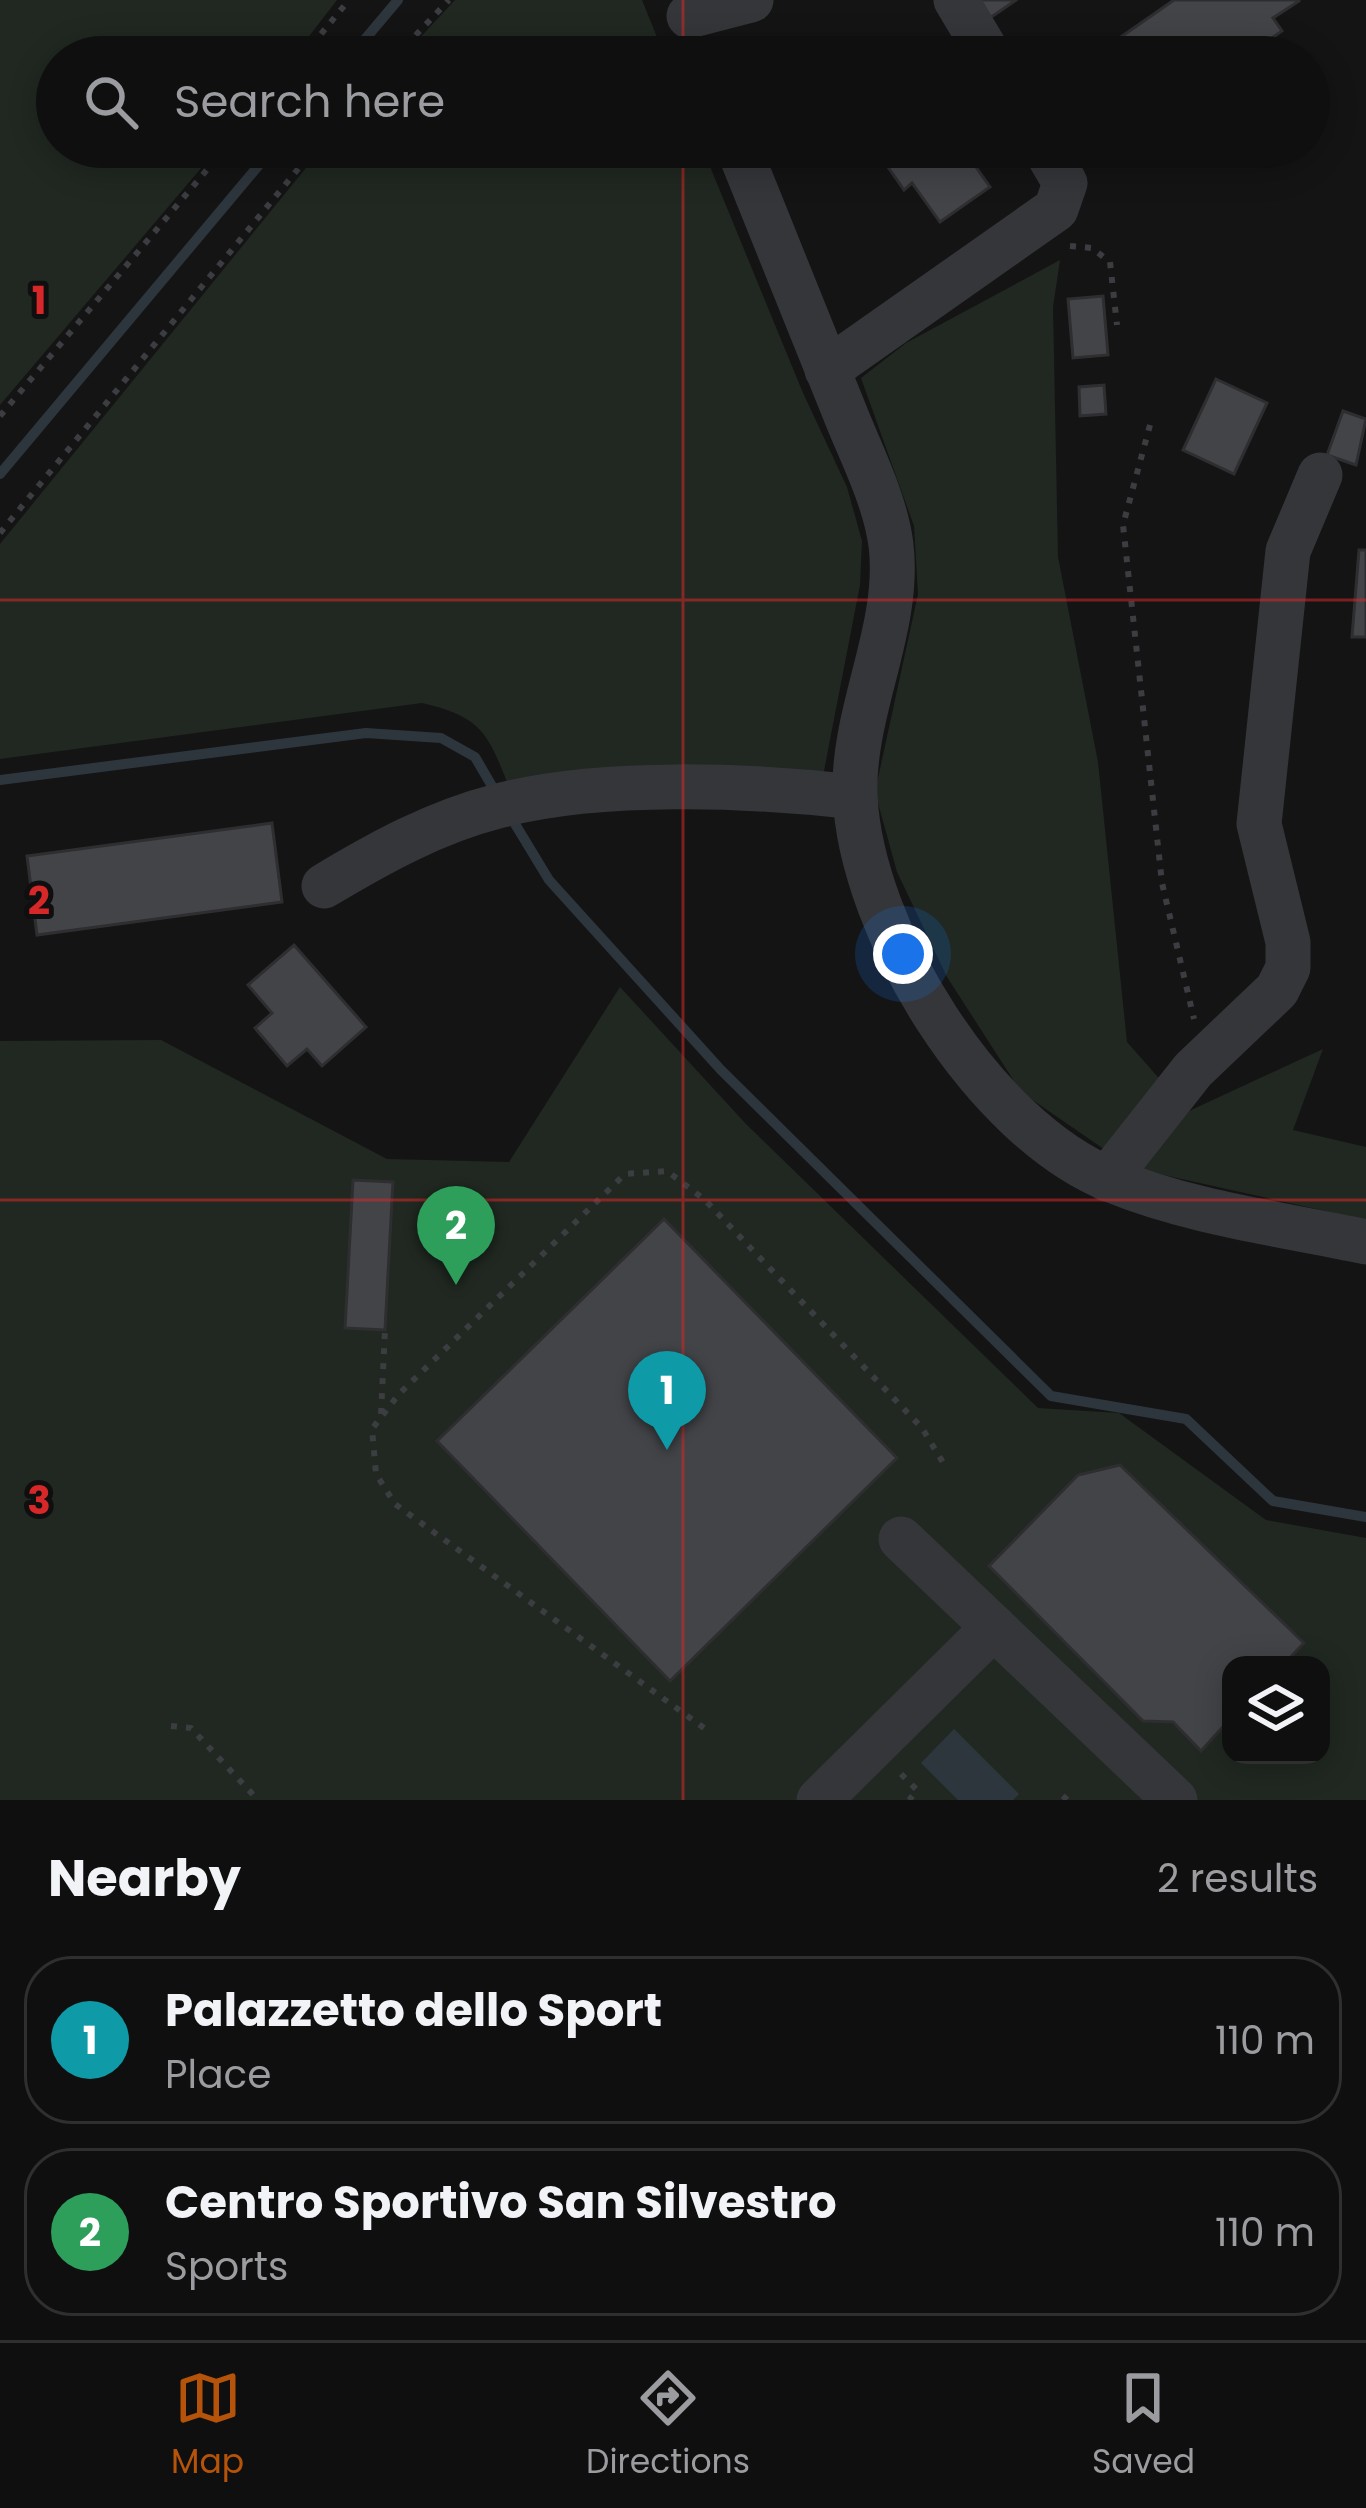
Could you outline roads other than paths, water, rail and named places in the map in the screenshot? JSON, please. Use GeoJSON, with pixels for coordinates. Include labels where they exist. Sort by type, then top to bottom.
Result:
{"type":"FeatureCollection","features":[{"type":"Feature","properties":{"kind":"street"},"geometry":{"type":"LineString","coordinates":[[692,24],[751,0]]}},
{"type":"Feature","properties":{"kind":"street"},"geometry":{"type":"LineString","coordinates":[[956,0],[977,36]]}},
{"type":"Feature","properties":{"kind":"street"},"geometry":{"type":"LineString","coordinates":[[746,168],[885,513],[890,584],[858,752],[855,797],[890,935],[920,994],[1010,1108],[1064,1157],[1162,1199],[1366,1242]]}},
{"type":"Feature","properties":{"kind":"street"},"geometry":{"type":"LineString","coordinates":[[827,370],[1056,209],[1065,183],[1056,168]]}},
{"type":"Feature","properties":{"kind":"street"},"geometry":{"type":"LineString","coordinates":[[1107,1179],[1145,1125],[1193,1070],[1277,990],[1288,968],[1288,942],[1258,824],[1288,551],[1320,475]]}},
{"type":"Feature","properties":{"kind":"street"},"geometry":{"type":"LineString","coordinates":[[324,886],[392,845],[504,804],[763,787],[855,797]]}},
{"type":"Feature","properties":{"kind":"street"},"geometry":{"type":"LineString","coordinates":[[901,1539],[1175,1800]]}},
{"type":"Feature","properties":{"kind":"street"},"geometry":{"type":"LineString","coordinates":[[819,1800],[994,1627]]}},
{"type":"Feature","properties":{"kind":"waterway"},"geometry":{"type":"LineString","coordinates":[[368,36],[398,0]]}},
{"type":"Feature","properties":{"kind":"waterway"},"geometry":{"type":"LineString","coordinates":[[0,474],[256,168]]}},
{"type":"Feature","properties":{"kind":"waterway"},"geometry":{"type":"LineString","coordinates":[[0,780],[366,733],[441,738],[475,757],[496,793]]}},
{"type":"Feature","properties":{"kind":"waterway"},"geometry":{"type":"LineString","coordinates":[[509,814],[549,880],[721,1070],[1051,1396],[1186,1419],[1273,1501],[1366,1517]]}},
{"type":"Feature","properties":{"kind":"place","name":"Centro Sportivo San Silvestro"},"geometry":{"type":"Point","coordinates":[456,1285]}},
{"type":"Feature","properties":{"kind":"place","name":"Palazzetto dello Sport"},"geometry":{"type":"Point","coordinates":[667,1450]}}]}
